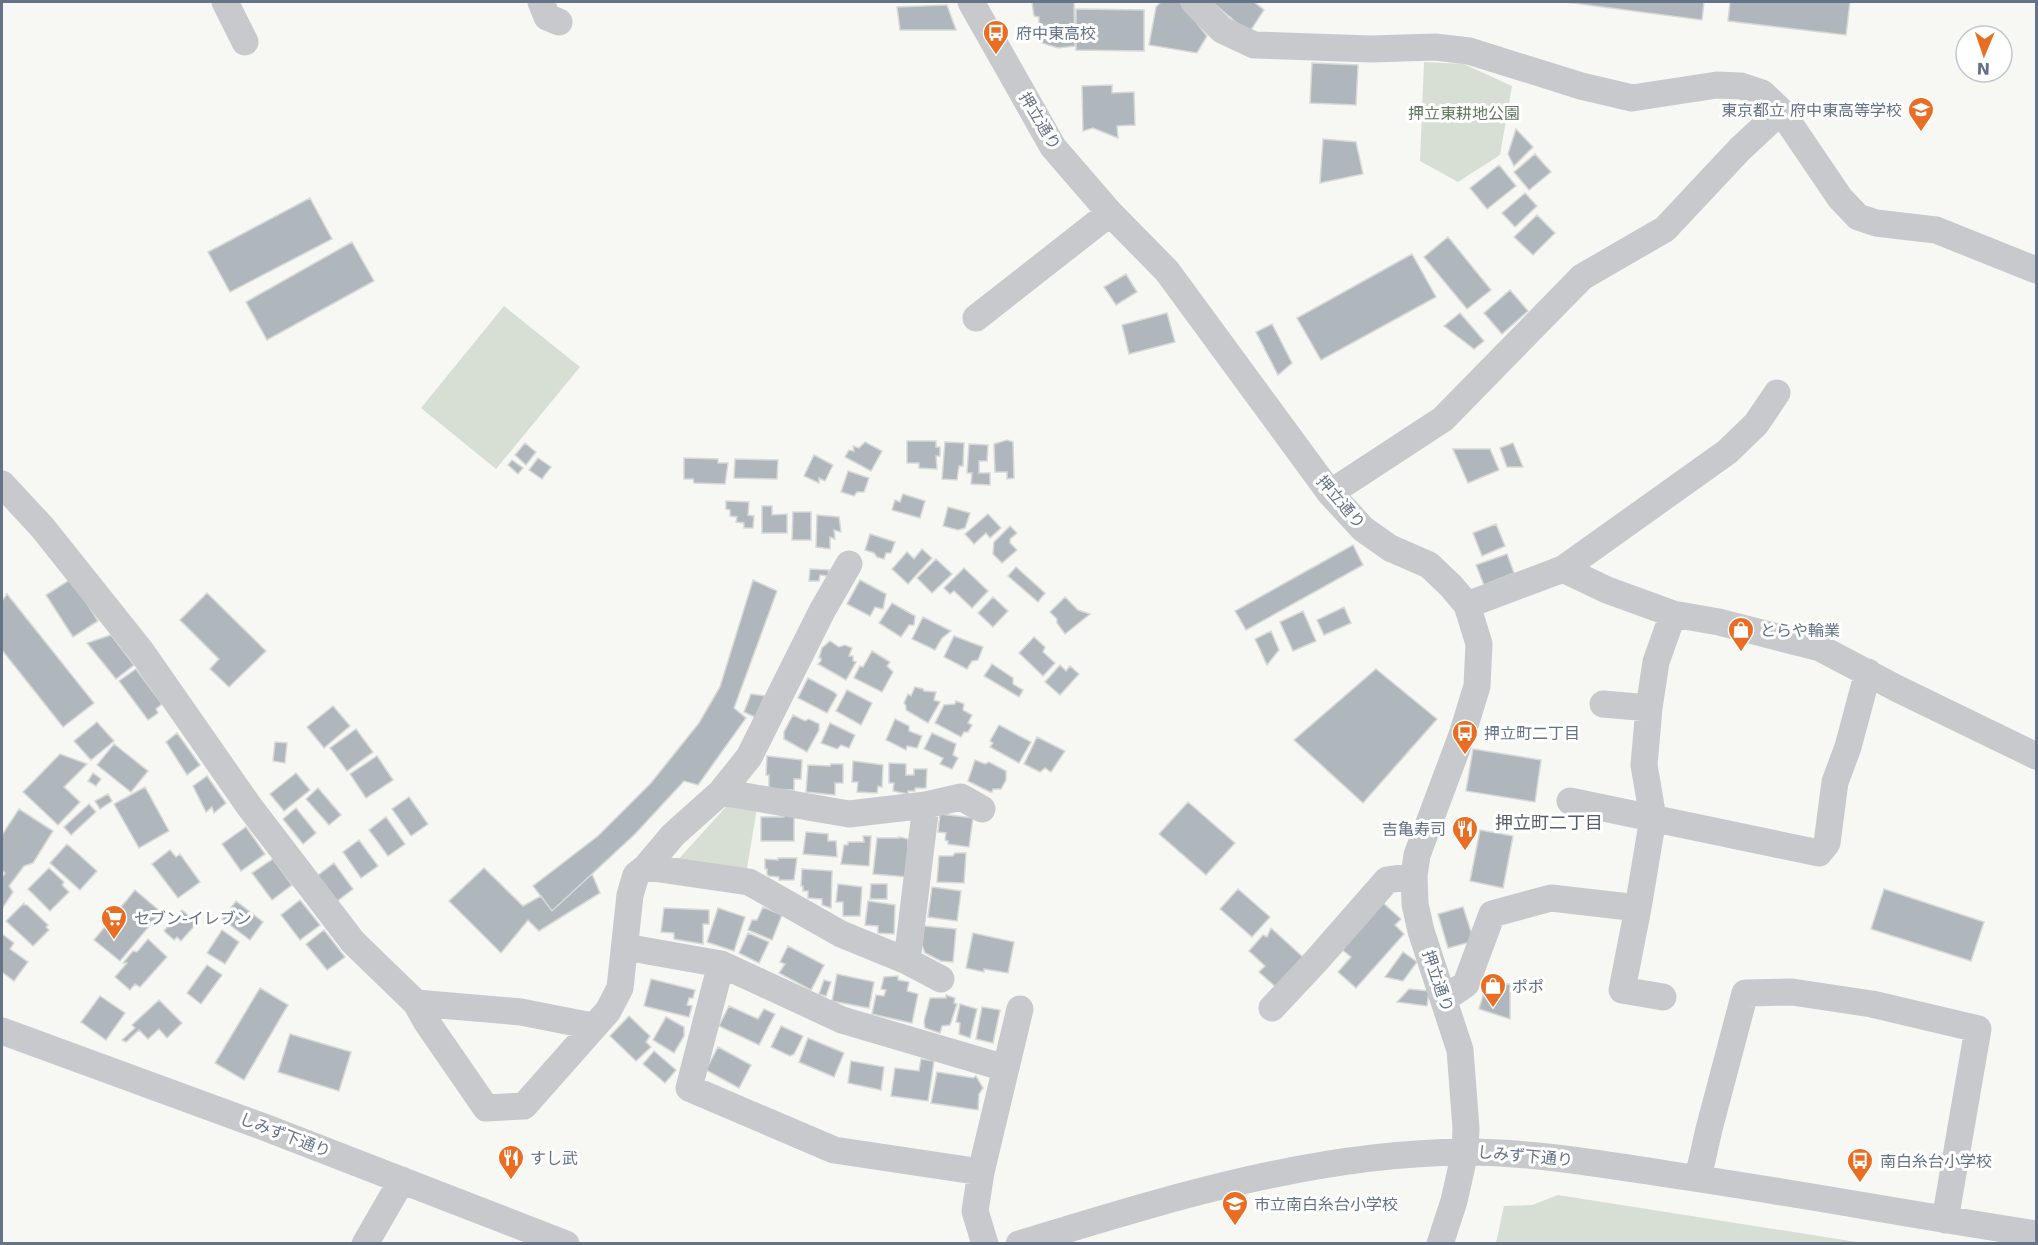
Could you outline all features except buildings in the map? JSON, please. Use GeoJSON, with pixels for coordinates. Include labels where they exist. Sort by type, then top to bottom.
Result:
{"type":"FeatureCollection","features":[{"type":"Feature","properties":{"kind":"street"},"geometry":{"type":"LineString","coordinates":[[225,2],[245,42]]}},
{"type":"Feature","properties":{"kind":"street"},"geometry":{"type":"LineString","coordinates":[[541,2],[547,17],[559,22]]}},
{"type":"Feature","properties":{"kind":"street","name":"押立通り"},"geometry":{"type":"LineString","coordinates":[[971,2],[1053,147],[1110,213],[1167,271],[1330,493],[1363,529],[1390,548],[1429,565],[1467,605],[1479,644],[1477,686],[1462,735],[1417,855],[1414,876],[1415,904],[1421,932],[1460,1050],[1466,1128],[1465,1152],[1454,1201],[1440,1244]]}},
{"type":"Feature","properties":{"kind":"street"},"geometry":{"type":"LineString","coordinates":[[1194,2],[1222,30],[1254,45],[1371,49],[1435,47],[1469,51],[1581,86],[1632,98],[1718,85],[1741,86],[1762,93],[1781,111],[1840,198],[1858,218],[1876,223],[1936,230],[2037,270]]}},
{"type":"Feature","properties":{"kind":"street"},"geometry":{"type":"LineString","coordinates":[[1330,493],[1443,419],[1582,277],[1665,229],[1740,149],[1781,111]]}},
{"type":"Feature","properties":{"kind":"street"},"geometry":{"type":"LineString","coordinates":[[976,318],[1110,213]]}},
{"type":"Feature","properties":{"kind":"street"},"geometry":{"type":"LineString","coordinates":[[1467,605],[1563,569],[1727,452],[1756,424],[1777,393]]}},
{"type":"Feature","properties":{"kind":"street"},"geometry":{"type":"LineString","coordinates":[[2,484],[42,528],[141,651],[249,806],[353,942],[417,1003],[433,1031],[486,1108],[524,1106],[553,1075],[592,1026],[608,1011],[620,988],[630,895],[636,876],[674,835],[721,792],[749,757],[822,611],[849,564]]}},
{"type":"Feature","properties":{"kind":"street"},"geometry":{"type":"LineString","coordinates":[[1563,569],[1607,590],[1673,614],[1719,622],[1820,648],[1896,688],[2037,756]]}},
{"type":"Feature","properties":{"kind":"street"},"geometry":{"type":"LineString","coordinates":[[1663,998],[1622,990],[1653,818],[1644,765],[1649,708],[1656,662],[1673,614]]}},
{"type":"Feature","properties":{"kind":"street"},"geometry":{"type":"LineString","coordinates":[[1570,801],[1819,853],[1827,843],[1835,782],[1848,747],[1868,672]]}},
{"type":"Feature","properties":{"kind":"street"},"geometry":{"type":"LineString","coordinates":[[1603,704],[1649,708]]}},
{"type":"Feature","properties":{"kind":"street"},"geometry":{"type":"LineString","coordinates":[[721,792],[849,814],[926,805],[961,797],[982,809]]}},
{"type":"Feature","properties":{"kind":"street"},"geometry":{"type":"LineString","coordinates":[[907,961],[926,805]]}},
{"type":"Feature","properties":{"kind":"street"},"geometry":{"type":"LineString","coordinates":[[646,867],[749,882],[841,934],[907,961],[941,979]]}},
{"type":"Feature","properties":{"kind":"street"},"geometry":{"type":"LineString","coordinates":[[1272,1008],[1388,880],[1414,876]]}},
{"type":"Feature","properties":{"kind":"street"},"geometry":{"type":"LineString","coordinates":[[1444,999],[1466,984],[1492,914],[1551,898],[1638,908]]}},
{"type":"Feature","properties":{"kind":"street"},"geometry":{"type":"LineString","coordinates":[[625,947],[721,964],[842,1020],[1005,1068]]}},
{"type":"Feature","properties":{"kind":"street"},"geometry":{"type":"LineString","coordinates":[[721,964],[689,1088],[834,1150],[981,1172]]}},
{"type":"Feature","properties":{"kind":"street"},"geometry":{"type":"LineString","coordinates":[[1698,1178],[1745,993],[1792,992],[1872,1004],[1978,1029],[1945,1220]]}},
{"type":"Feature","properties":{"kind":"street"},"geometry":{"type":"LineString","coordinates":[[417,1003],[521,1012],[592,1026]]}},
{"type":"Feature","properties":{"kind":"street"},"geometry":{"type":"LineString","coordinates":[[985,1244],[975,1211],[981,1172],[1020,1009]]}},
{"type":"Feature","properties":{"kind":"street","name":"しみず下通り"},"geometry":{"type":"LineString","coordinates":[[2,1031],[402,1180],[524,1234],[566,1244]]}},
{"type":"Feature","properties":{"kind":"street","name":"しみず下通り"},"geometry":{"type":"LineString","coordinates":[[1018,1244],[1177,1197],[1290,1170],[1376,1157],[1465,1152],[1568,1159],[2037,1234]]}},
{"type":"Feature","properties":{"kind":"street"},"geometry":{"type":"LineString","coordinates":[[365,1244],[402,1180]]}},
{"type":"Feature","properties":{"kind":"green space","name":"押立東耕地公園"},"geometry":{"type":"Polygon","coordinates":[[[1424,62],[1464,64],[1512,86],[1500,155],[1458,182],[1420,161],[1424,62]]]}},
{"type":"Feature","properties":{"kind":"green space"},"geometry":{"type":"Polygon","coordinates":[[[504,306],[580,367],[496,469],[421,408],[504,306]]]}},
{"type":"Feature","properties":{"kind":"green space"},"geometry":{"type":"Polygon","coordinates":[[[732,800],[757,808],[746,874],[676,862],[732,800]]]}},
{"type":"Feature","properties":{"kind":"green space"},"geometry":{"type":"Polygon","coordinates":[[[1558,1195],[1863,1243],[1496,1243],[1504,1206],[1532,1205],[1558,1195]]]}},
{"type":"Feature","properties":{"kind":"place","name":"府中東高校"},"geometry":{"type":"Point","coordinates":[996,56]}},
{"type":"Feature","properties":{"kind":"place","name":"東京都立 府中東高等学校"},"geometry":{"type":"Point","coordinates":[1921,133]}},
{"type":"Feature","properties":{"kind":"place","name":"とらや輪業"},"geometry":{"type":"Point","coordinates":[1741,653]}},
{"type":"Feature","properties":{"kind":"place","name":"押立町二丁目"},"geometry":{"type":"Point","coordinates":[1465,756]}},
{"type":"Feature","properties":{"kind":"place","name":"吉亀寿司"},"geometry":{"type":"Point","coordinates":[1465,852]}},
{"type":"Feature","properties":{"kind":"place","name":"セブン-イレブン"},"geometry":{"type":"Point","coordinates":[114,941]}},
{"type":"Feature","properties":{"kind":"place","name":"ポポ"},"geometry":{"type":"Point","coordinates":[1493,1009]}},
{"type":"Feature","properties":{"kind":"place","name":"すし武"},"geometry":{"type":"Point","coordinates":[511,1181]}},
{"type":"Feature","properties":{"kind":"place","name":"南白糸台小学校"},"geometry":{"type":"Point","coordinates":[1860,1184]}},
{"type":"Feature","properties":{"kind":"place","name":"市立南白糸台小学校"},"geometry":{"type":"Point","coordinates":[1235,1227]}},
{"type":"Feature","properties":{"kind":"district","name":"押立町二丁目"},"geometry":{"type":"Point","coordinates":[1549,822]}}]}
